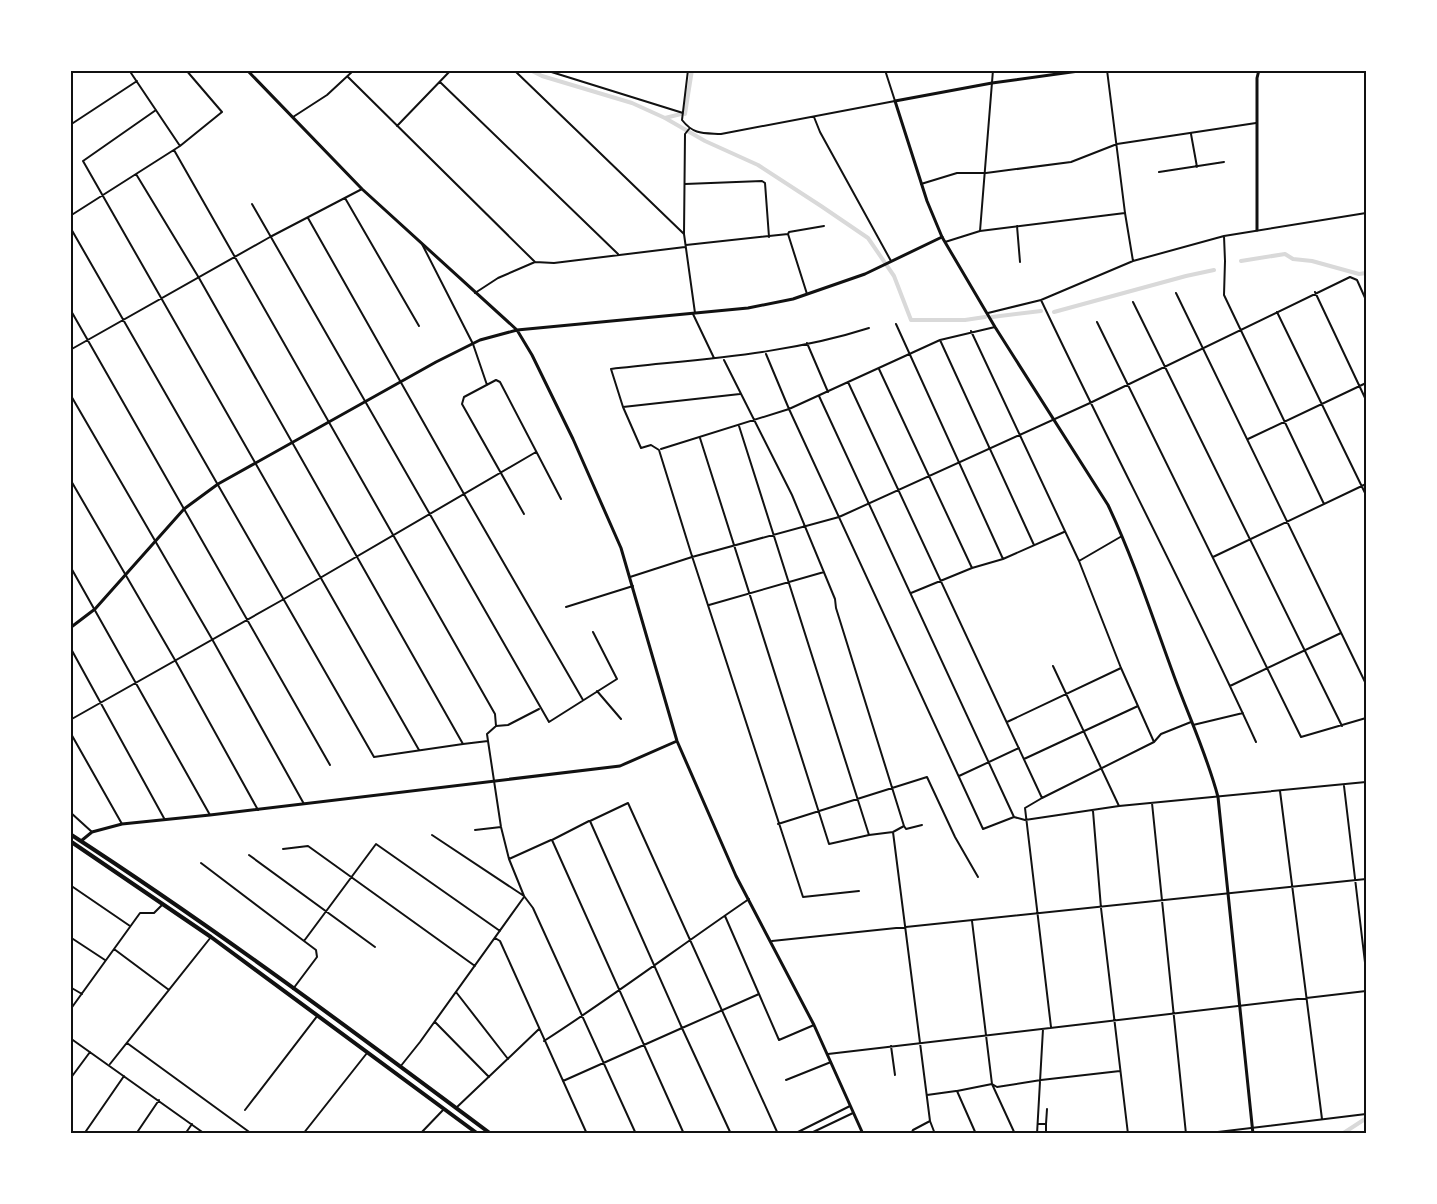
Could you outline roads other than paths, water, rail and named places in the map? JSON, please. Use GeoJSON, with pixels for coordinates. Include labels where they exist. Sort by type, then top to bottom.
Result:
{"type":"FeatureCollection","features":[{"type":"Feature","properties":{"kind":"main road"},"geometry":{"type":"LineString","coordinates":[[70,834],[213,931],[491,1134]]}},
{"type":"Feature","properties":{"kind":"main road"},"geometry":{"type":"LineString","coordinates":[[72,844],[211,937],[478,1134]]}},
{"type":"Feature","properties":{"kind":"main road"},"geometry":{"type":"LineString","coordinates":[[318,1015],[322,1009]]}},
{"type":"Feature","properties":{"kind":"street"},"geometry":{"type":"LineString","coordinates":[[129,70],[180,146]]}},
{"type":"Feature","properties":{"kind":"street"},"geometry":{"type":"LineString","coordinates":[[70,216],[180,146],[222,112],[186,70]]}},
{"type":"Feature","properties":{"kind":"street"},"geometry":{"type":"LineString","coordinates":[[247,70],[362,189],[517,330],[532,355],[573,439],[621,548],[677,741],[736,876],[814,1024],[863,1134]]}},
{"type":"Feature","properties":{"kind":"street"},"geometry":{"type":"LineString","coordinates":[[397,126],[450,70]]}},
{"type":"Feature","properties":{"kind":"street"},"geometry":{"type":"LineString","coordinates":[[514,70],[684,234]]}},
{"type":"Feature","properties":{"kind":"street"},"geometry":{"type":"LineString","coordinates":[[545,70],[683,113]]}},
{"type":"Feature","properties":{"kind":"street"},"geometry":{"type":"LineString","coordinates":[[688,70],[682,120],[689,129],[699,133],[721,134],[992,83],[1086,70]]}},
{"type":"Feature","properties":{"kind":"street"},"geometry":{"type":"LineString","coordinates":[[885,70],[921,184],[942,237],[995,327],[1108,505],[1122,536],[1192,724],[1210,764],[1218,797],[1253,1134]]}},
{"type":"Feature","properties":{"kind":"street"},"geometry":{"type":"LineString","coordinates":[[980,231],[993,70]]}},
{"type":"Feature","properties":{"kind":"street"},"geometry":{"type":"LineString","coordinates":[[1107,70],[1133,261]]}},
{"type":"Feature","properties":{"kind":"street"},"geometry":{"type":"LineString","coordinates":[[1257,230],[1259,70]]}},
{"type":"Feature","properties":{"kind":"street"},"geometry":{"type":"LineString","coordinates":[[293,117],[327,95],[353,71]]}},
{"type":"Feature","properties":{"kind":"street"},"geometry":{"type":"LineString","coordinates":[[348,77],[535,262]]}},
{"type":"Feature","properties":{"kind":"street"},"geometry":{"type":"LineString","coordinates":[[70,125],[137,81]]}},
{"type":"Feature","properties":{"kind":"street"},"geometry":{"type":"LineString","coordinates":[[440,82],[618,254]]}},
{"type":"Feature","properties":{"kind":"street"},"geometry":{"type":"LineString","coordinates":[[156,110],[83,161],[419,750]]}},
{"type":"Feature","properties":{"kind":"street"},"geometry":{"type":"LineString","coordinates":[[814,117],[891,261]]}},
{"type":"Feature","properties":{"kind":"street"},"geometry":{"type":"LineString","coordinates":[[921,184],[957,173],[986,173],[1071,162],[1117,144],[1257,123]]}},
{"type":"Feature","properties":{"kind":"street"},"geometry":{"type":"LineString","coordinates":[[689,129],[685,134],[685,246],[694,314],[714,358]]}},
{"type":"Feature","properties":{"kind":"street"},"geometry":{"type":"LineString","coordinates":[[1191,133],[1197,167]]}},
{"type":"Feature","properties":{"kind":"street"},"geometry":{"type":"LineString","coordinates":[[174,150],[495,714],[496,726]]}},
{"type":"Feature","properties":{"kind":"street"},"geometry":{"type":"LineString","coordinates":[[1159,172],[1224,162]]}},
{"type":"Feature","properties":{"kind":"street"},"geometry":{"type":"LineString","coordinates":[[136,174],[199,278],[463,744]]}},
{"type":"Feature","properties":{"kind":"street"},"geometry":{"type":"LineString","coordinates":[[685,184],[762,181],[765,183],[769,237]]}},
{"type":"Feature","properties":{"kind":"street"},"geometry":{"type":"LineString","coordinates":[[70,350],[270,237],[362,189]]}},
{"type":"Feature","properties":{"kind":"street"},"geometry":{"type":"LineString","coordinates":[[345,198],[419,326]]}},
{"type":"Feature","properties":{"kind":"street"},"geometry":{"type":"LineString","coordinates":[[252,204],[364,403],[549,722],[617,678],[593,632]]}},
{"type":"Feature","properties":{"kind":"street"},"geometry":{"type":"LineString","coordinates":[[945,242],[980,231],[1125,213]]}},
{"type":"Feature","properties":{"kind":"street"},"geometry":{"type":"LineString","coordinates":[[987,314],[1041,300],[1133,261],[1224,236],[1366,213]]}},
{"type":"Feature","properties":{"kind":"street"},"geometry":{"type":"LineString","coordinates":[[308,218],[583,700]]}},
{"type":"Feature","properties":{"kind":"street"},"geometry":{"type":"LineString","coordinates":[[475,294],[498,278],[535,262],[554,263],[769,237],[824,226]]}},
{"type":"Feature","properties":{"kind":"street"},"geometry":{"type":"LineString","coordinates":[[1017,226],[1020,262]]}},
{"type":"Feature","properties":{"kind":"street"},"geometry":{"type":"LineString","coordinates":[[70,227],[374,757],[488,741]]}},
{"type":"Feature","properties":{"kind":"street"},"geometry":{"type":"LineString","coordinates":[[788,234],[807,294]]}},
{"type":"Feature","properties":{"kind":"street"},"geometry":{"type":"LineString","coordinates":[[1224,236],[1226,261],[1224,295],[1324,504]]}},
{"type":"Feature","properties":{"kind":"street"},"geometry":{"type":"LineString","coordinates":[[70,628],[95,609],[184,509],[218,484],[328,424],[400,381],[473,344],[517,330],[748,308],[807,294],[865,274],[942,237]]}},
{"type":"Feature","properties":{"kind":"street"},"geometry":{"type":"LineString","coordinates":[[422,244],[473,344],[487,385]]}},
{"type":"Feature","properties":{"kind":"street"},"geometry":{"type":"LineString","coordinates":[[630,577],[733,545],[839,517],[1090,403],[1350,277],[1357,280],[1366,300]]}},
{"type":"Feature","properties":{"kind":"street"},"geometry":{"type":"LineString","coordinates":[[1315,292],[1366,400]]}},
{"type":"Feature","properties":{"kind":"street"},"geometry":{"type":"LineString","coordinates":[[1176,293],[1341,632],[1365,676],[1366,684]]}},
{"type":"Feature","properties":{"kind":"street"},"geometry":{"type":"LineString","coordinates":[[1041,300],[1256,741]]}},
{"type":"Feature","properties":{"kind":"street"},"geometry":{"type":"LineString","coordinates":[[1133,302],[1342,726]]}},
{"type":"Feature","properties":{"kind":"street"},"geometry":{"type":"LineString","coordinates":[[70,309],[330,765]]}},
{"type":"Feature","properties":{"kind":"street"},"geometry":{"type":"LineString","coordinates":[[1277,312],[1366,495]]}},
{"type":"Feature","properties":{"kind":"street"},"geometry":{"type":"LineString","coordinates":[[1097,322],[1300,737],[1366,718]]}},
{"type":"Feature","properties":{"kind":"street"},"geometry":{"type":"LineString","coordinates":[[896,324],[1003,559]]}},
{"type":"Feature","properties":{"kind":"street"},"geometry":{"type":"LineString","coordinates":[[660,450],[789,409],[940,340],[995,327]]}},
{"type":"Feature","properties":{"kind":"street"},"geometry":{"type":"LineString","coordinates":[[859,891],[803,897],[692,557],[660,450],[651,445],[641,448],[623,407],[611,369],[765,353],[845,336],[869,328]]}},
{"type":"Feature","properties":{"kind":"street"},"geometry":{"type":"LineString","coordinates":[[971,331],[1079,561],[1121,668],[1154,742]]}},
{"type":"Feature","properties":{"kind":"street"},"geometry":{"type":"LineString","coordinates":[[940,340],[1034,545]]}},
{"type":"Feature","properties":{"kind":"street"},"geometry":{"type":"LineString","coordinates":[[807,343],[828,392]]}},
{"type":"Feature","properties":{"kind":"street"},"geometry":{"type":"LineString","coordinates":[[765,353],[983,829],[1014,817],[1025,820],[1119,806],[1366,782]]}},
{"type":"Feature","properties":{"kind":"street"},"geometry":{"type":"LineString","coordinates":[[723,358],[792,495],[836,599],[836,608],[904,826],[906,829],[922,825]]}},
{"type":"Feature","properties":{"kind":"street"},"geometry":{"type":"LineString","coordinates":[[879,368],[972,568]]}},
{"type":"Feature","properties":{"kind":"street"},"geometry":{"type":"LineString","coordinates":[[524,514],[462,404],[464,397],[496,380],[500,382],[561,499]]}},
{"type":"Feature","properties":{"kind":"street"},"geometry":{"type":"LineString","coordinates":[[848,382],[1042,798]]}},
{"type":"Feature","properties":{"kind":"street"},"geometry":{"type":"LineString","coordinates":[[1248,439],[1366,383]]}},
{"type":"Feature","properties":{"kind":"street"},"geometry":{"type":"LineString","coordinates":[[70,394],[212,639],[304,804]]}},
{"type":"Feature","properties":{"kind":"street"},"geometry":{"type":"LineString","coordinates":[[623,407],[740,394]]}},
{"type":"Feature","properties":{"kind":"street"},"geometry":{"type":"LineString","coordinates":[[819,396],[1014,817]]}},
{"type":"Feature","properties":{"kind":"street"},"geometry":{"type":"LineString","coordinates":[[739,426],[868,835]]}},
{"type":"Feature","properties":{"kind":"street"},"geometry":{"type":"LineString","coordinates":[[700,438],[830,844],[893,832],[904,826]]}},
{"type":"Feature","properties":{"kind":"street"},"geometry":{"type":"LineString","coordinates":[[70,720],[536,452]]}},
{"type":"Feature","properties":{"kind":"street"},"geometry":{"type":"LineString","coordinates":[[70,479],[176,660],[258,810]]}},
{"type":"Feature","properties":{"kind":"street"},"geometry":{"type":"LineString","coordinates":[[1213,557],[1366,484]]}},
{"type":"Feature","properties":{"kind":"street"},"geometry":{"type":"LineString","coordinates":[[911,593],[972,568],[1003,559],[1064,532]]}},
{"type":"Feature","properties":{"kind":"street"},"geometry":{"type":"LineString","coordinates":[[1079,561],[1122,536]]}},
{"type":"Feature","properties":{"kind":"street"},"geometry":{"type":"LineString","coordinates":[[70,566],[210,815]]}},
{"type":"Feature","properties":{"kind":"street"},"geometry":{"type":"LineString","coordinates":[[709,605],[824,572]]}},
{"type":"Feature","properties":{"kind":"street"},"geometry":{"type":"LineString","coordinates":[[566,607],[633,586]]}},
{"type":"Feature","properties":{"kind":"street"},"geometry":{"type":"LineString","coordinates":[[1230,686],[1341,632]]}},
{"type":"Feature","properties":{"kind":"street"},"geometry":{"type":"LineString","coordinates":[[70,647],[165,820]]}},
{"type":"Feature","properties":{"kind":"street"},"geometry":{"type":"LineString","coordinates":[[1053,666],[1119,806]]}},
{"type":"Feature","properties":{"kind":"street"},"geometry":{"type":"LineString","coordinates":[[1007,722],[1121,668]]}},
{"type":"Feature","properties":{"kind":"street"},"geometry":{"type":"LineString","coordinates":[[597,691],[621,719]]}},
{"type":"Feature","properties":{"kind":"street"},"geometry":{"type":"LineString","coordinates":[[1024,759],[1138,706]]}},
{"type":"Feature","properties":{"kind":"street"},"geometry":{"type":"LineString","coordinates":[[540,708],[508,725],[496,726],[487,734],[501,827],[509,859],[524,896],[533,908],[636,1134]]}},
{"type":"Feature","properties":{"kind":"street"},"geometry":{"type":"LineString","coordinates":[[1051,1026],[1025,808],[1154,742],[1161,734],[1192,724],[1243,713]]}},
{"type":"Feature","properties":{"kind":"street"},"geometry":{"type":"LineString","coordinates":[[70,732],[122,824]]}},
{"type":"Feature","properties":{"kind":"street"},"geometry":{"type":"LineString","coordinates":[[81,841],[92,832],[122,824],[258,810],[620,766],[677,741]]}},
{"type":"Feature","properties":{"kind":"street"},"geometry":{"type":"LineString","coordinates":[[958,776],[1019,748]]}},
{"type":"Feature","properties":{"kind":"street"},"geometry":{"type":"LineString","coordinates":[[778,824],[927,777],[955,837],[978,877]]}},
{"type":"Feature","properties":{"kind":"street"},"geometry":{"type":"LineString","coordinates":[[1344,785],[1366,970]]}},
{"type":"Feature","properties":{"kind":"street"},"geometry":{"type":"LineString","coordinates":[[1280,790],[1322,1119]]}},
{"type":"Feature","properties":{"kind":"street"},"geometry":{"type":"LineString","coordinates":[[509,859],[628,803],[688,940],[778,1134]]}},
{"type":"Feature","properties":{"kind":"street"},"geometry":{"type":"LineString","coordinates":[[1152,803],[1186,1134]]}},
{"type":"Feature","properties":{"kind":"street"},"geometry":{"type":"LineString","coordinates":[[1093,810],[1101,908],[1128,1134]]}},
{"type":"Feature","properties":{"kind":"street"},"geometry":{"type":"LineString","coordinates":[[70,812],[92,832]]}},
{"type":"Feature","properties":{"kind":"street"},"geometry":{"type":"LineString","coordinates":[[590,821],[731,1134]]}},
{"type":"Feature","properties":{"kind":"street"},"geometry":{"type":"LineString","coordinates":[[475,830],[501,827]]}},
{"type":"Feature","properties":{"kind":"street"},"geometry":{"type":"LineString","coordinates":[[893,832],[930,1121],[935,1134]]}},
{"type":"Feature","properties":{"kind":"street"},"geometry":{"type":"LineString","coordinates":[[432,835],[524,896]]}},
{"type":"Feature","properties":{"kind":"street"},"geometry":{"type":"LineString","coordinates":[[552,840],[684,1134]]}},
{"type":"Feature","properties":{"kind":"street"},"geometry":{"type":"LineString","coordinates":[[304,940],[374,844],[500,931]]}},
{"type":"Feature","properties":{"kind":"street"},"geometry":{"type":"LineString","coordinates":[[283,849],[308,846],[475,966]]}},
{"type":"Feature","properties":{"kind":"street"},"geometry":{"type":"LineString","coordinates":[[249,855],[375,947]]}},
{"type":"Feature","properties":{"kind":"street"},"geometry":{"type":"LineString","coordinates":[[201,863],[316,950],[317,957],[293,989]]}},
{"type":"Feature","properties":{"kind":"street"},"geometry":{"type":"LineString","coordinates":[[772,941],[1366,879]]}},
{"type":"Feature","properties":{"kind":"street"},"geometry":{"type":"LineString","coordinates":[[70,885],[130,927]]}},
{"type":"Feature","properties":{"kind":"street"},"geometry":{"type":"LineString","coordinates":[[400,1066],[435,1022],[524,896]]}},
{"type":"Feature","properties":{"kind":"street"},"geometry":{"type":"LineString","coordinates":[[544,1041],[620,991],[748,899]]}},
{"type":"Feature","properties":{"kind":"street"},"geometry":{"type":"LineString","coordinates":[[70,1010],[140,913],[154,913],[164,904]]}},
{"type":"Feature","properties":{"kind":"street"},"geometry":{"type":"LineString","coordinates":[[725,915],[779,1040],[814,1024]]}},
{"type":"Feature","properties":{"kind":"street"},"geometry":{"type":"LineString","coordinates":[[972,921],[992,1084],[1015,1134]]}},
{"type":"Feature","properties":{"kind":"street"},"geometry":{"type":"LineString","coordinates":[[70,937],[105,960]]}},
{"type":"Feature","properties":{"kind":"street"},"geometry":{"type":"LineString","coordinates":[[110,1065],[211,937]]}},
{"type":"Feature","properties":{"kind":"street"},"geometry":{"type":"LineString","coordinates":[[495,938],[500,941],[587,1134]]}},
{"type":"Feature","properties":{"kind":"street"},"geometry":{"type":"LineString","coordinates":[[114,949],[170,990]]}},
{"type":"Feature","properties":{"kind":"street"},"geometry":{"type":"LineString","coordinates":[[70,987],[82,994]]}},
{"type":"Feature","properties":{"kind":"street"},"geometry":{"type":"LineString","coordinates":[[828,1054],[1051,1026],[1366,991]]}},
{"type":"Feature","properties":{"kind":"street"},"geometry":{"type":"LineString","coordinates":[[456,992],[508,1059]]}},
{"type":"Feature","properties":{"kind":"street"},"geometry":{"type":"LineString","coordinates":[[563,1081],[759,994]]}},
{"type":"Feature","properties":{"kind":"street"},"geometry":{"type":"LineString","coordinates":[[245,1110],[318,1015]]}},
{"type":"Feature","properties":{"kind":"street"},"geometry":{"type":"LineString","coordinates":[[435,1022],[489,1077]]}},
{"type":"Feature","properties":{"kind":"street"},"geometry":{"type":"LineString","coordinates":[[1036,1134],[1043,1028]]}},
{"type":"Feature","properties":{"kind":"street"},"geometry":{"type":"LineString","coordinates":[[456,1108],[539,1029]]}},
{"type":"Feature","properties":{"kind":"street"},"geometry":{"type":"LineString","coordinates":[[70,1038],[205,1134]]}},
{"type":"Feature","properties":{"kind":"street"},"geometry":{"type":"LineString","coordinates":[[128,1043],[252,1134]]}},
{"type":"Feature","properties":{"kind":"street"},"geometry":{"type":"LineString","coordinates":[[891,1046],[895,1075]]}},
{"type":"Feature","properties":{"kind":"street"},"geometry":{"type":"LineString","coordinates":[[70,1079],[90,1051]]}},
{"type":"Feature","properties":{"kind":"street"},"geometry":{"type":"LineString","coordinates":[[303,1134],[367,1053]]}},
{"type":"Feature","properties":{"kind":"street"},"geometry":{"type":"LineString","coordinates":[[786,1080],[831,1062]]}},
{"type":"Feature","properties":{"kind":"street"},"geometry":{"type":"LineString","coordinates":[[927,1095],[992,1084],[997,1087],[1120,1071]]}},
{"type":"Feature","properties":{"kind":"street"},"geometry":{"type":"LineString","coordinates":[[84,1134],[124,1076]]}},
{"type":"Feature","properties":{"kind":"street"},"geometry":{"type":"LineString","coordinates":[[957,1091],[976,1134]]}},
{"type":"Feature","properties":{"kind":"street"},"geometry":{"type":"LineString","coordinates":[[136,1134],[159,1100]]}},
{"type":"Feature","properties":{"kind":"street"},"geometry":{"type":"LineString","coordinates":[[794,1134],[850,1106]]}},
{"type":"Feature","properties":{"kind":"street"},"geometry":{"type":"LineString","coordinates":[[420,1134],[444,1109]]}},
{"type":"Feature","properties":{"kind":"street"},"geometry":{"type":"LineString","coordinates":[[1046,1134],[1047,1109]]}},
{"type":"Feature","properties":{"kind":"street"},"geometry":{"type":"LineString","coordinates":[[809,1134],[853,1113]]}},
{"type":"Feature","properties":{"kind":"street"},"geometry":{"type":"LineString","coordinates":[[1201,1134],[1366,1114]]}},
{"type":"Feature","properties":{"kind":"street"},"geometry":{"type":"LineString","coordinates":[[911,1134],[913,1130],[930,1121]]}},
{"type":"Feature","properties":{"kind":"street"},"geometry":{"type":"LineString","coordinates":[[185,1134],[192,1124]]}},
{"type":"Feature","properties":{"kind":"street"},"geometry":{"type":"LineString","coordinates":[[1038,1124],[1046,1124]]}},
{"type":"Feature","properties":{"kind":"waterway"},"geometry":{"type":"LineString","coordinates":[[530,70],[542,76],[632,103],[665,118],[705,141],[758,165],[821,206],[868,238],[894,276],[911,320],[965,320],[985,317]]}},
{"type":"Feature","properties":{"kind":"waterway"},"geometry":{"type":"LineString","coordinates":[[685,114],[692,70]]}},
{"type":"Feature","properties":{"kind":"waterway"},"geometry":{"type":"LineString","coordinates":[[665,118],[681,114]]}},
{"type":"Feature","properties":{"kind":"waterway"},"geometry":{"type":"LineString","coordinates":[[1241,261],[1285,254],[1293,259],[1312,261],[1359,274],[1366,273]]}},
{"type":"Feature","properties":{"kind":"waterway"},"geometry":{"type":"LineString","coordinates":[[1054,312],[1214,270]]}},
{"type":"Feature","properties":{"kind":"waterway"},"geometry":{"type":"LineString","coordinates":[[992,317],[1041,311]]}},
{"type":"Feature","properties":{"kind":"waterway"},"geometry":{"type":"LineString","coordinates":[[1342,1134],[1365,1119]]}}]}
